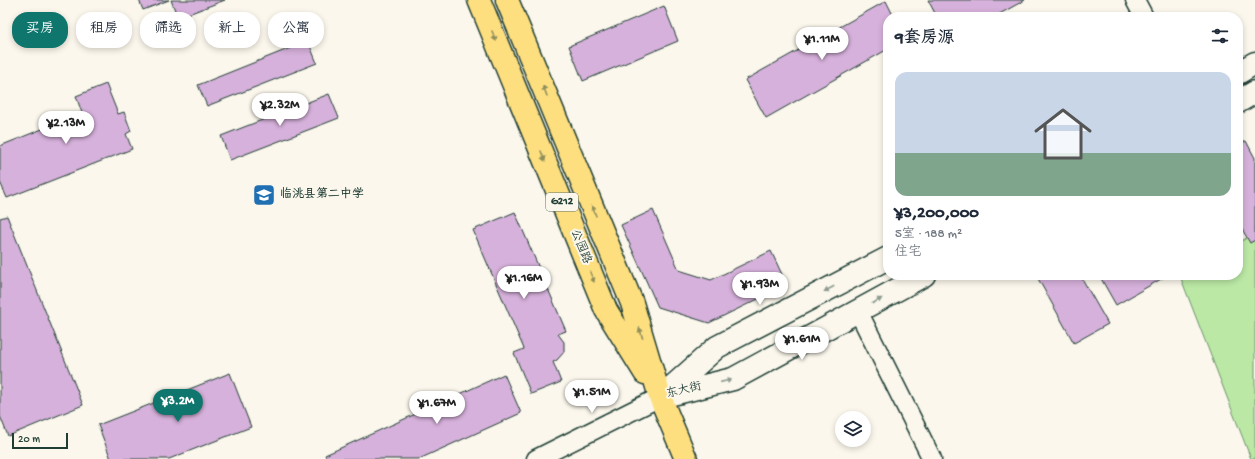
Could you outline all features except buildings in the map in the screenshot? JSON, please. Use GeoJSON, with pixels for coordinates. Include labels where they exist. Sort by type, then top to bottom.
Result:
{"type":"FeatureCollection","features":[{"type":"Feature","properties":{"kind":"highway","name":"公园路"},"geometry":{"type":"LineString","coordinates":[[479,0],[606,310],[660,397]]}},
{"type":"Feature","properties":{"kind":"highway","name":"公园路"},"geometry":{"type":"LineString","coordinates":[[507,0],[632,303],[660,397],[686,459]]}},
{"type":"Feature","properties":{"kind":"main road"},"geometry":{"type":"LineString","coordinates":[[1243,70],[1255,63]]}},
{"type":"Feature","properties":{"kind":"main road"},"geometry":{"type":"LineString","coordinates":[[1243,99],[1255,92]]}},
{"type":"Feature","properties":{"kind":"main road","name":"东大街"},"geometry":{"type":"LineString","coordinates":[[660,397],[717,347],[883,261]]}},
{"type":"Feature","properties":{"kind":"main road","name":"东大街"},"geometry":{"type":"LineString","coordinates":[[660,397],[733,380],[915,280]]}},
{"type":"Feature","properties":{"kind":"street"},"geometry":{"type":"LineString","coordinates":[[1135,0],[1141,12]]}},
{"type":"Feature","properties":{"kind":"street"},"geometry":{"type":"LineString","coordinates":[[858,311],[932,459]]}},
{"type":"Feature","properties":{"kind":"street"},"geometry":{"type":"LineString","coordinates":[[536,459],[660,397]]}},
{"type":"Feature","properties":{"kind":"green space"},"geometry":{"type":"Polygon","coordinates":[[[1255,233],[1255,459],[1251,459],[1182,280],[1243,280],[1243,240],[1255,233]]]}},
{"type":"Feature","properties":{"kind":"place","name":"临洮县第二中学"},"geometry":{"type":"Point","coordinates":[264,195]}}]}
